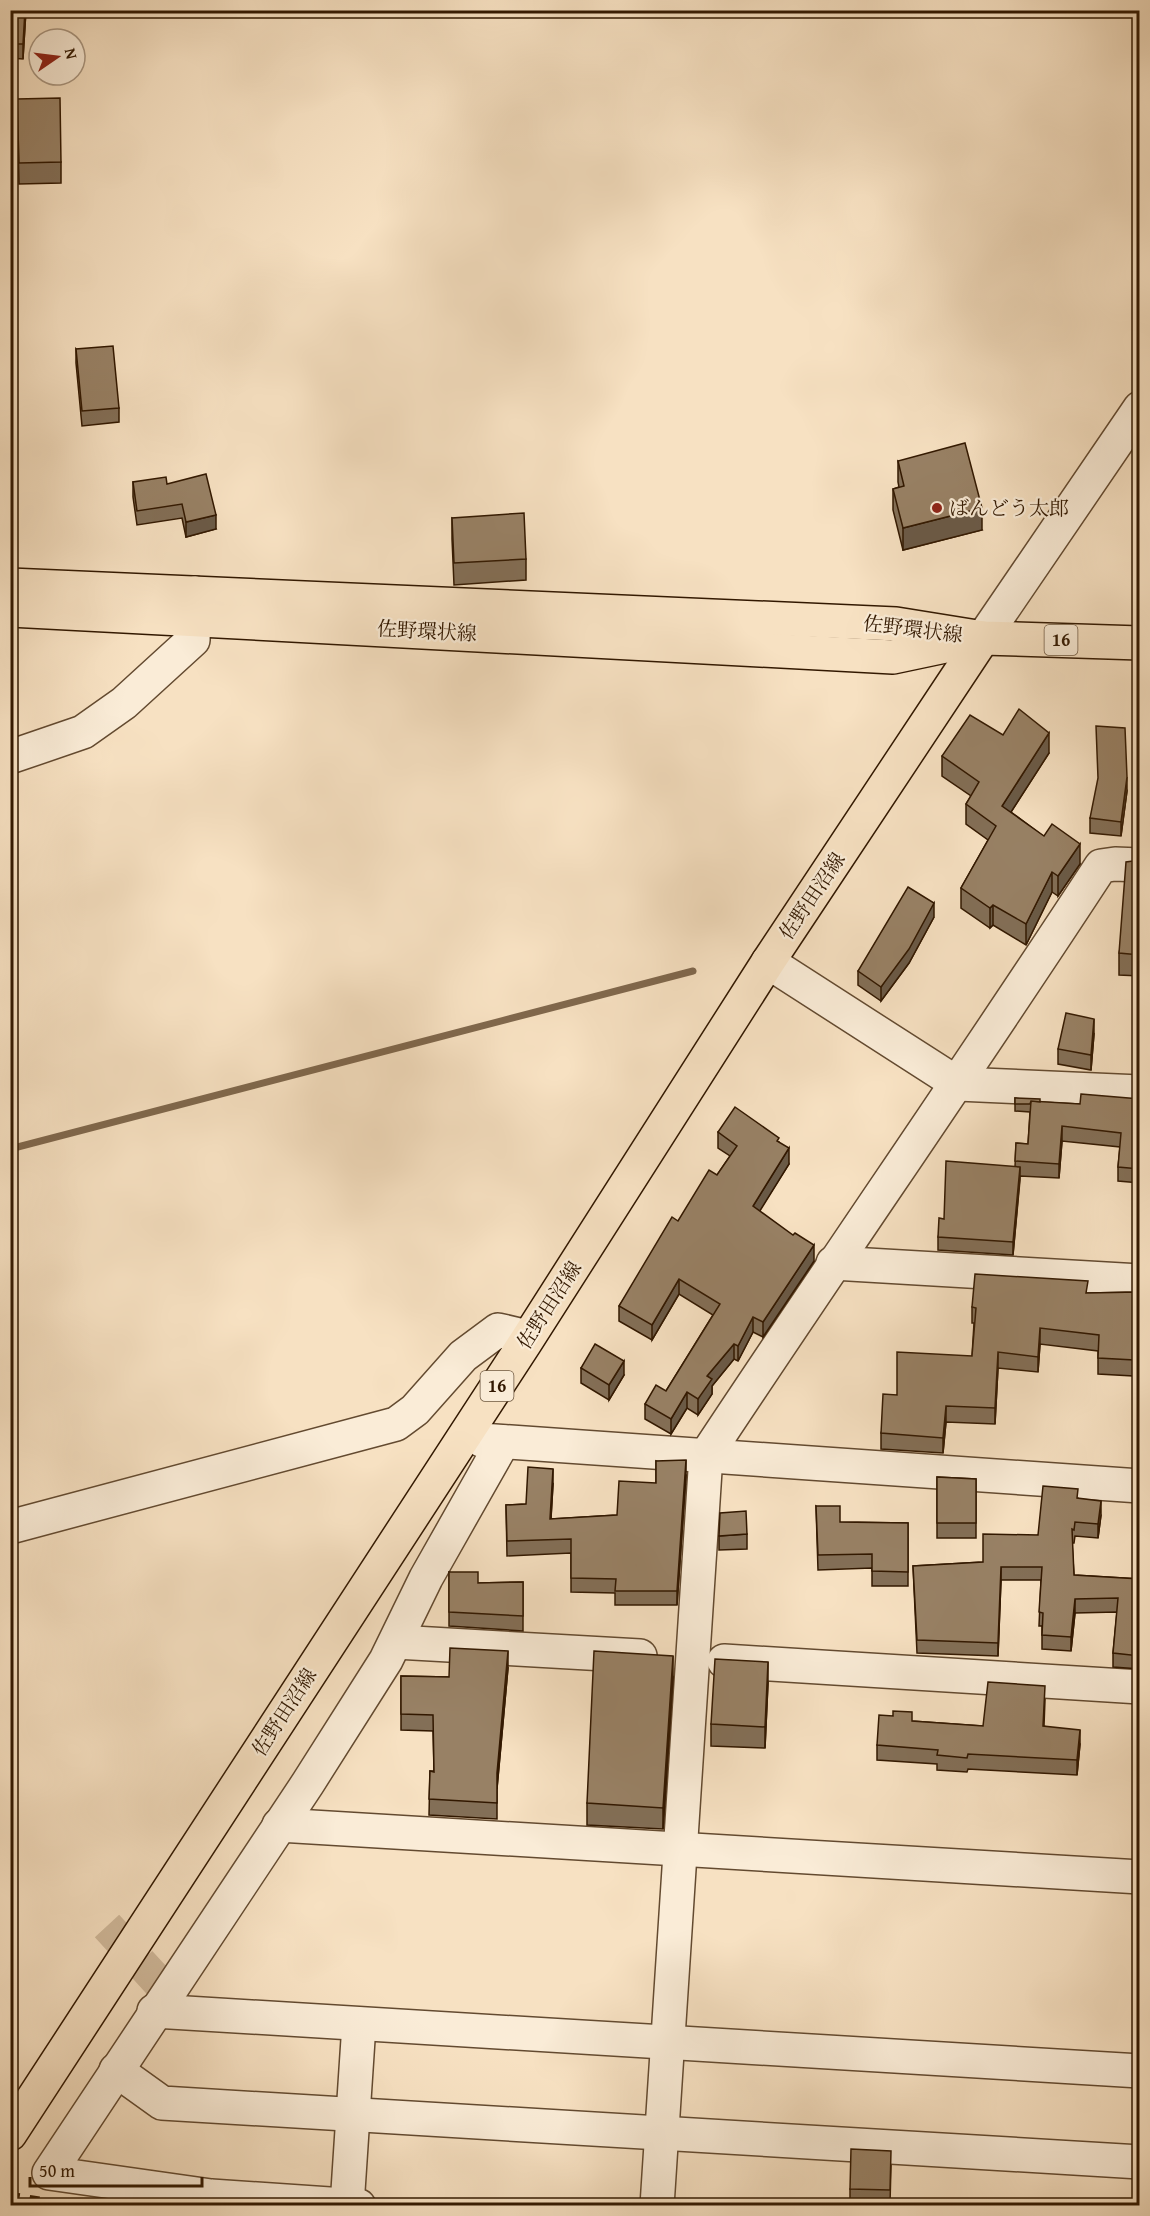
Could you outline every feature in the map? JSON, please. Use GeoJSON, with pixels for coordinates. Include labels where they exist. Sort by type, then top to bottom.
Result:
{"type":"FeatureCollection","features":[{"type":"Feature","properties":{"kind":"main road","name":"佐野環状線"},"geometry":{"type":"LineString","coordinates":[[10,585],[195,606],[893,657],[983,638]]}},
{"type":"Feature","properties":{"kind":"main road","name":"佐野環状線"},"geometry":{"type":"LineString","coordinates":[[10,610],[195,606]]}},
{"type":"Feature","properties":{"kind":"main road","name":"16"},"geometry":{"type":"LineString","coordinates":[[983,638],[1140,643]]}},
{"type":"Feature","properties":{"kind":"main road","name":"佐野田沼線"},"geometry":{"type":"LineString","coordinates":[[10,2134],[528,1337],[768,962],[983,638]]}},
{"type":"Feature","properties":{"kind":"street"},"geometry":{"type":"LineString","coordinates":[[983,638],[1140,408]]}},
{"type":"Feature","properties":{"kind":"street"},"geometry":{"type":"LineString","coordinates":[[10,757],[82,732],[124,703],[193,640],[195,606]]}},
{"type":"Feature","properties":{"kind":"street"},"geometry":{"type":"LineString","coordinates":[[657,2205],[706,1454],[833,1263],[958,1084],[1101,867],[1115,864],[1140,865]]}},
{"type":"Feature","properties":{"kind":"street"},"geometry":{"type":"LineString","coordinates":[[768,962],[958,1084],[1140,1092]]}},
{"type":"Feature","properties":{"kind":"street"},"geometry":{"type":"LineString","coordinates":[[833,1263],[1140,1281]]}},
{"type":"Feature","properties":{"kind":"street"},"geometry":{"type":"LineString","coordinates":[[10,1527],[396,1424],[415,1410],[463,1356],[498,1330],[528,1337]]}},
{"type":"Feature","properties":{"kind":"street"},"geometry":{"type":"LineString","coordinates":[[461,1439],[706,1454],[1140,1486]]}},
{"type":"Feature","properties":{"kind":"street"},"geometry":{"type":"LineString","coordinates":[[359,2024],[353,2114],[351,2205],[211,2196],[49,2173],[161,1996],[279,1826],[396,1642],[426,1578],[503,1442]]}},
{"type":"Feature","properties":{"kind":"street"},"geometry":{"type":"LineString","coordinates":[[396,1642],[1140,1687]]}},
{"type":"Feature","properties":{"kind":"street"},"geometry":{"type":"LineString","coordinates":[[279,1826],[1140,1877]]}},
{"type":"Feature","properties":{"kind":"street"},"geometry":{"type":"LineString","coordinates":[[161,1996],[359,2024],[1140,2071]]}},
{"type":"Feature","properties":{"kind":"street"},"geometry":{"type":"LineString","coordinates":[[116,2070],[162,2103],[1140,2162]]}},
{"type":"Feature","properties":{"kind":"building"},"geometry":{"type":"Polygon","coordinates":[[[10,10],[25,10],[23,44],[10,44],[10,10]]]}},
{"type":"Feature","properties":{"kind":"building"},"geometry":{"type":"Polygon","coordinates":[[[60,98],[61,162],[19,163],[17,99],[60,98]]]}},
{"type":"Feature","properties":{"kind":"building"},"geometry":{"type":"Polygon","coordinates":[[[113,346],[119,408],[82,411],[76,349],[113,346]]]}},
{"type":"Feature","properties":{"kind":"building","name":"ばんどう太郎"},"geometry":{"type":"Polygon","coordinates":[[[965,443],[982,508],[903,528],[893,489],[904,486],[898,461],[965,443]]]}},
{"type":"Feature","properties":{"kind":"building"},"geometry":{"type":"Polygon","coordinates":[[[206,474],[216,515],[186,522],[182,504],[137,511],[133,482],[166,477],[167,484],[206,474]]]}},
{"type":"Feature","properties":{"kind":"building"},"geometry":{"type":"Polygon","coordinates":[[[524,513],[526,559],[454,563],[452,518],[524,513]]]}},
{"type":"Feature","properties":{"kind":"building"},"geometry":{"type":"Polygon","coordinates":[[[1019,709],[1049,733],[1002,806],[1044,836],[1052,824],[1080,844],[1058,876],[1052,872],[1026,924],[993,905],[990,908],[961,888],[996,826],[966,804],[979,782],[942,756],[970,715],[1003,735],[1019,709]]]}},
{"type":"Feature","properties":{"kind":"building"},"geometry":{"type":"Polygon","coordinates":[[[1096,726],[1125,728],[1127,777],[1121,822],[1090,818],[1098,778],[1096,726]]]}},
{"type":"Feature","properties":{"kind":"building"},"geometry":{"type":"Polygon","coordinates":[[[1140,860],[1140,955],[1119,953],[1126,862],[1140,860]]]}},
{"type":"Feature","properties":{"kind":"building"},"geometry":{"type":"Polygon","coordinates":[[[908,887],[934,903],[909,949],[881,987],[858,971],[908,887]]]}},
{"type":"Feature","properties":{"kind":"building"},"geometry":{"type":"Polygon","coordinates":[[[1066,1013],[1094,1019],[1091,1055],[1058,1049],[1066,1013]]]}},
{"type":"Feature","properties":{"kind":"building"},"geometry":{"type":"Polygon","coordinates":[[[1081,1094],[1140,1099],[1140,1169],[1118,1167],[1121,1133],[1062,1126],[1059,1164],[1015,1161],[1016,1143],[1028,1144],[1031,1101],[1080,1104],[1081,1094]]]}},
{"type":"Feature","properties":{"kind":"building"},"geometry":{"type":"Polygon","coordinates":[[[1015,1098],[1040,1099],[1040,1102],[1015,1104],[1015,1098]]]}},
{"type":"Feature","properties":{"kind":"building"},"geometry":{"type":"Polygon","coordinates":[[[735,1107],[779,1138],[777,1141],[789,1148],[753,1206],[793,1235],[795,1233],[814,1245],[763,1322],[753,1317],[738,1346],[734,1344],[707,1376],[712,1379],[698,1399],[687,1392],[671,1419],[645,1404],[656,1385],[666,1391],[720,1304],[679,1279],[652,1325],[619,1306],[672,1217],[678,1221],[709,1170],[717,1175],[737,1146],[718,1132],[735,1107]]]}},
{"type":"Feature","properties":{"kind":"building"},"geometry":{"type":"Polygon","coordinates":[[[946,1161],[1020,1167],[1013,1242],[938,1237],[939,1218],[944,1219],[946,1161]]]}},
{"type":"Feature","properties":{"kind":"building"},"geometry":{"type":"Polygon","coordinates":[[[975,1274],[1088,1281],[1086,1293],[1139,1292],[1140,1287],[1140,1365],[1133,1365],[1134,1360],[1098,1358],[1099,1335],[1040,1328],[1038,1357],[998,1352],[995,1408],[946,1406],[943,1438],[881,1433],[883,1394],[897,1395],[897,1352],[972,1356],[976,1308],[972,1307],[975,1274]]]}},
{"type":"Feature","properties":{"kind":"building"},"geometry":{"type":"Polygon","coordinates":[[[595,1344],[624,1361],[609,1385],[581,1368],[595,1344]]]}},
{"type":"Feature","properties":{"kind":"building"},"geometry":{"type":"Polygon","coordinates":[[[686,1460],[677,1591],[615,1591],[616,1579],[571,1578],[571,1539],[507,1541],[506,1505],[526,1504],[528,1467],[553,1469],[550,1519],[617,1515],[619,1481],[656,1483],[656,1461],[686,1460]]]}},
{"type":"Feature","properties":{"kind":"building"},"geometry":{"type":"Polygon","coordinates":[[[937,1477],[976,1479],[976,1523],[937,1523],[937,1477]]]}},
{"type":"Feature","properties":{"kind":"building"},"geometry":{"type":"Polygon","coordinates":[[[1043,1486],[1078,1489],[1077,1498],[1101,1501],[1098,1524],[1075,1522],[1074,1530],[1072,1529],[1074,1575],[1140,1579],[1140,1656],[1113,1653],[1118,1598],[1075,1599],[1071,1637],[1042,1635],[1043,1613],[1039,1612],[1042,1567],[1001,1567],[998,1643],[917,1640],[913,1566],[983,1562],[983,1534],[1038,1535],[1043,1486]]]}},
{"type":"Feature","properties":{"kind":"building"},"geometry":{"type":"Polygon","coordinates":[[[816,1506],[840,1506],[840,1522],[908,1523],[908,1572],[872,1571],[872,1554],[818,1555],[816,1506]]]}},
{"type":"Feature","properties":{"kind":"building"},"geometry":{"type":"Polygon","coordinates":[[[746,1511],[747,1534],[719,1536],[720,1513],[746,1511]]]}},
{"type":"Feature","properties":{"kind":"building"},"geometry":{"type":"Polygon","coordinates":[[[449,1572],[478,1572],[478,1583],[523,1582],[523,1616],[449,1612],[449,1572]]]}},
{"type":"Feature","properties":{"kind":"building"},"geometry":{"type":"Polygon","coordinates":[[[450,1648],[508,1651],[497,1773],[497,1803],[429,1799],[430,1771],[434,1772],[433,1715],[401,1714],[401,1676],[449,1677],[450,1648]]]}},
{"type":"Feature","properties":{"kind":"building"},"geometry":{"type":"Polygon","coordinates":[[[594,1651],[673,1656],[663,1808],[587,1803],[594,1651]]]}},
{"type":"Feature","properties":{"kind":"building"},"geometry":{"type":"Polygon","coordinates":[[[715,1659],[768,1662],[765,1727],[711,1724],[715,1659]]]}},
{"type":"Feature","properties":{"kind":"building"},"geometry":{"type":"Polygon","coordinates":[[[988,1682],[1045,1686],[1043,1726],[1080,1730],[1077,1760],[968,1754],[967,1758],[937,1755],[938,1750],[877,1745],[879,1715],[893,1716],[893,1711],[912,1712],[912,1721],[983,1726],[988,1682]]]}},
{"type":"Feature","properties":{"kind":"building"},"geometry":{"type":"Polygon","coordinates":[[[851,2149],[891,2151],[890,2190],[850,2189],[851,2149]]]}},
{"type":"Feature","properties":{"kind":"waterway"},"geometry":{"type":"LineString","coordinates":[[10,1149],[693,971]]}},
{"type":"Feature","properties":{"kind":"tunnel"},"geometry":{"type":"LineString","coordinates":[[107,1926],[161,1985]]}},
{"type":"Feature","properties":{"kind":"railway"},"geometry":{"type":"LineString","coordinates":[[10,2194],[86,2206]]}},
{"type":"Feature","properties":{"kind":"place","name":"ばんどう太郎"},"geometry":{"type":"Point","coordinates":[937,508]}}]}
